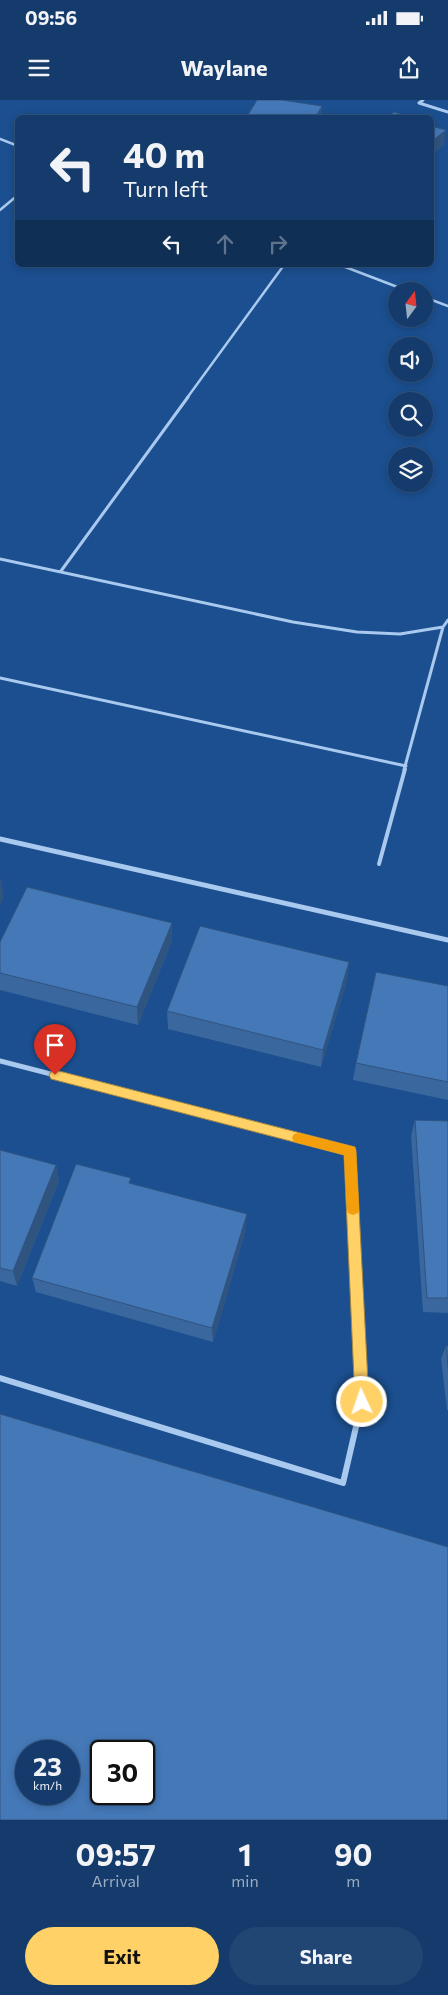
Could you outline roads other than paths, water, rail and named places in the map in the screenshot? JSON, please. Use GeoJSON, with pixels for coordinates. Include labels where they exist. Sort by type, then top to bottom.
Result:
{"type":"FeatureCollection","features":[{"type":"Feature","properties":{"kind":"street"},"geometry":{"type":"LineString","coordinates":[[423,100],[419,102],[448,112]]}},
{"type":"Feature","properties":{"kind":"street"},"geometry":{"type":"LineString","coordinates":[[0,839],[448,940]]}},
{"type":"Feature","properties":{"kind":"street"},"geometry":{"type":"LineString","coordinates":[[0,1061],[350,1151],[362,1402],[343,1483],[0,1378]]}},
{"type":"Feature","properties":{"kind":"lane"},"geometry":{"type":"LineString","coordinates":[[0,140],[15,145]]}},
{"type":"Feature","properties":{"kind":"lane"},"geometry":{"type":"LineString","coordinates":[[0,210],[15,198]]}},
{"type":"Feature","properties":{"kind":"lane"},"geometry":{"type":"LineString","coordinates":[[61,571],[283,267]]}},
{"type":"Feature","properties":{"kind":"lane"},"geometry":{"type":"LineString","coordinates":[[345,267],[388,283]]}},
{"type":"Feature","properties":{"kind":"lane"},"geometry":{"type":"LineString","coordinates":[[433,300],[448,306]]}},
{"type":"Feature","properties":{"kind":"lane"},"geometry":{"type":"LineString","coordinates":[[0,559],[293,622],[356,632],[400,634],[443,627]]}},
{"type":"Feature","properties":{"kind":"lane"},"geometry":{"type":"LineString","coordinates":[[379,864],[443,627],[448,620]]}},
{"type":"Feature","properties":{"kind":"lane"},"geometry":{"type":"LineString","coordinates":[[0,678],[406,766]]}}]}
